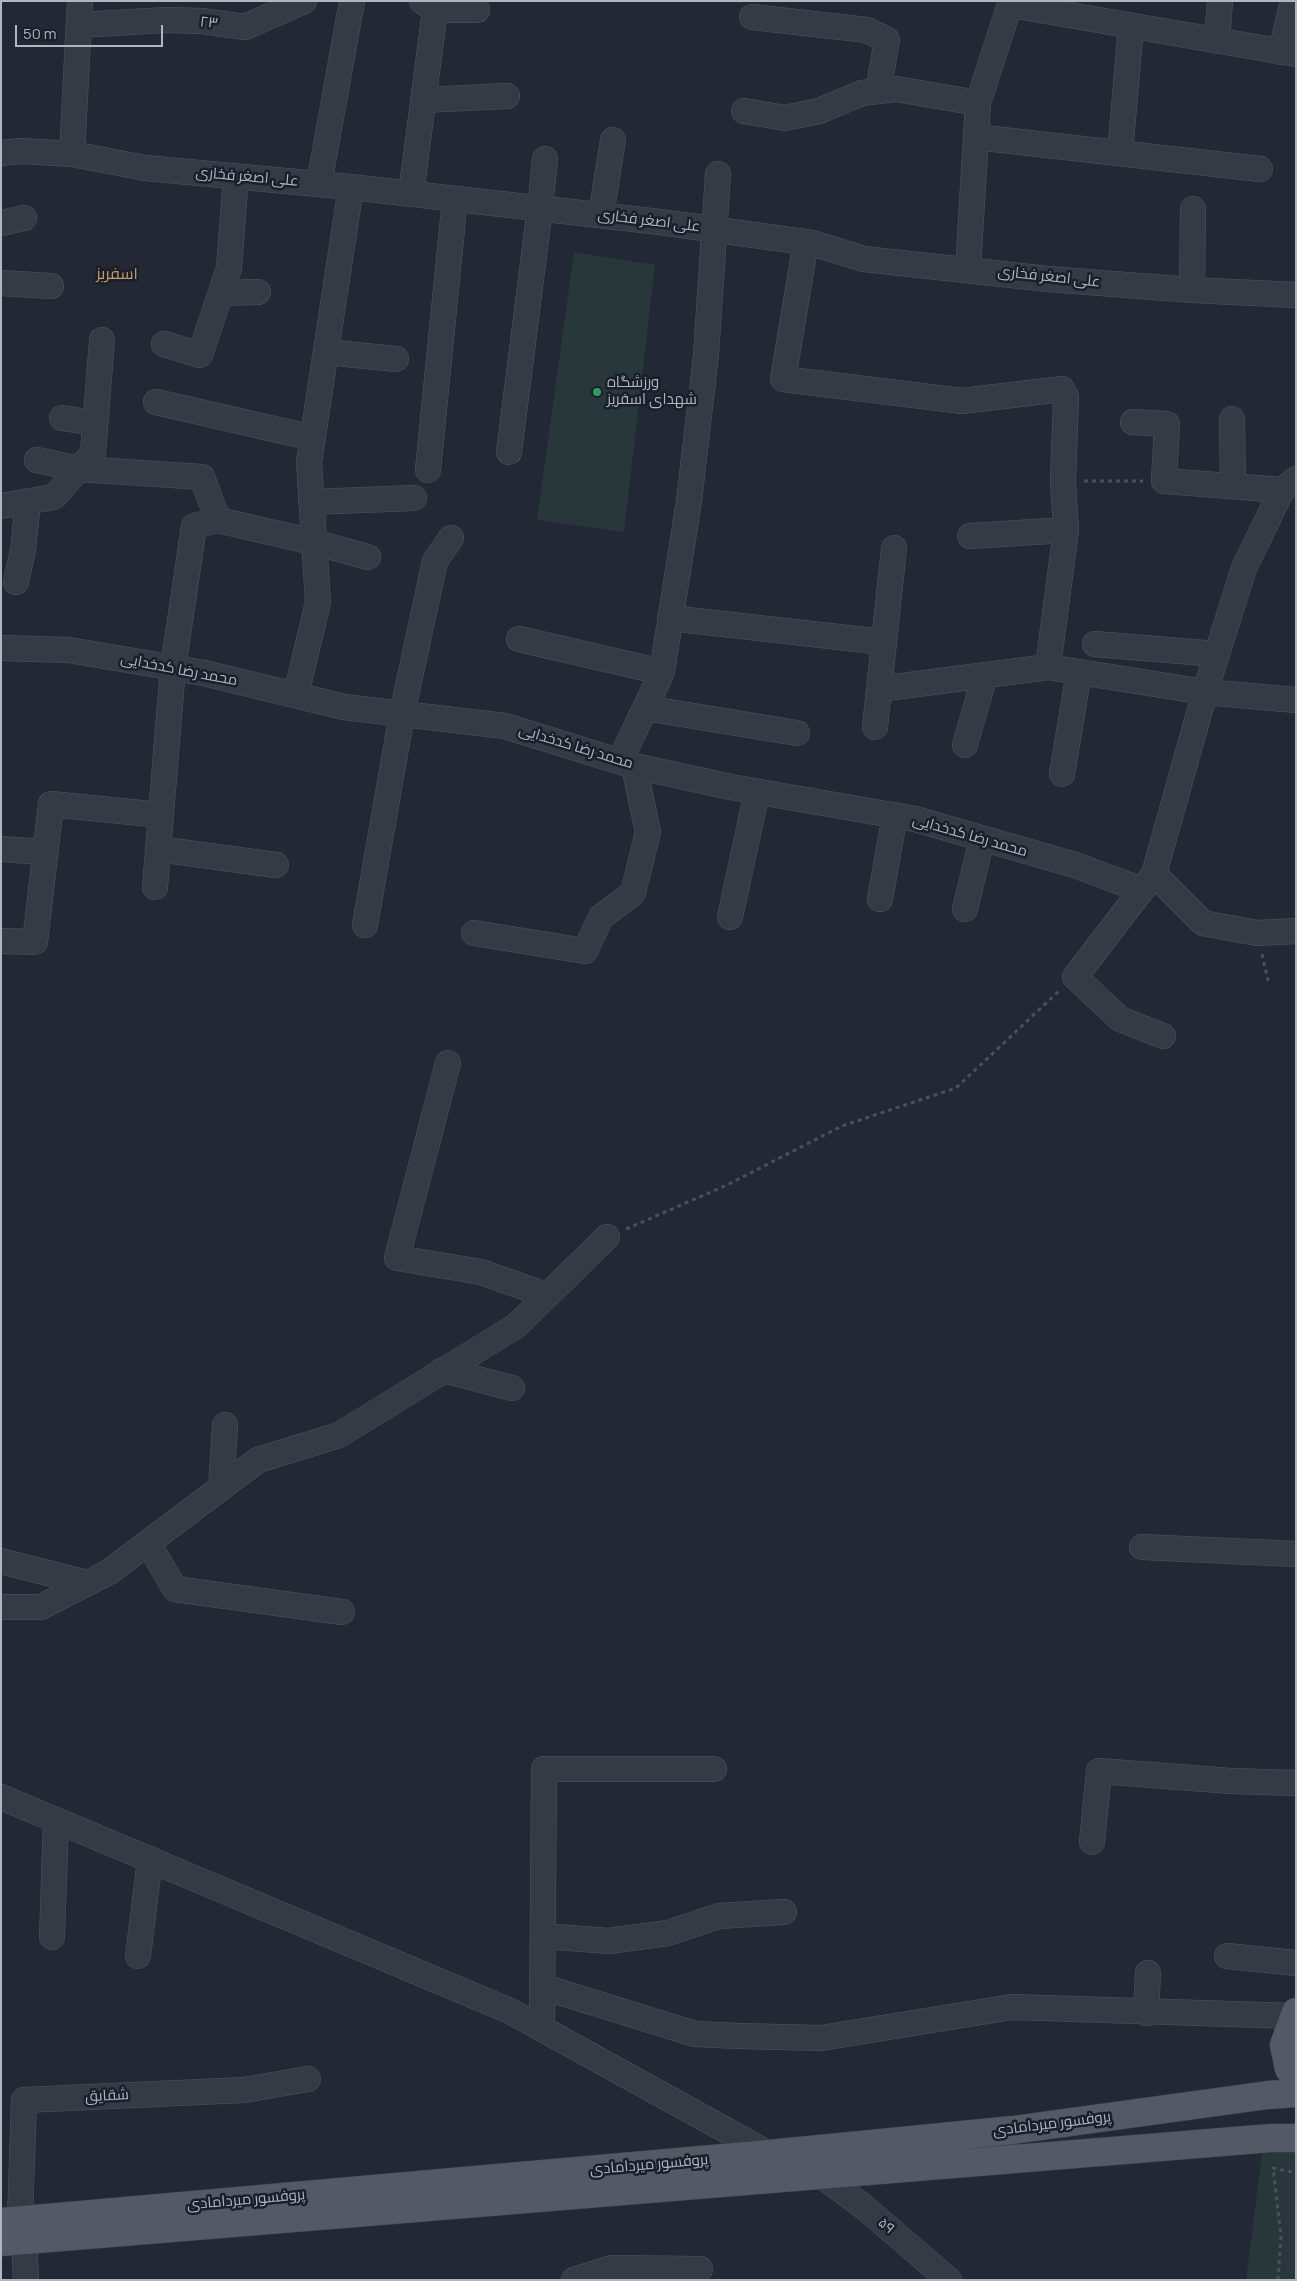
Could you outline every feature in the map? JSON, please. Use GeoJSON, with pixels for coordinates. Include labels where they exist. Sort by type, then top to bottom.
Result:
{"type":"FeatureCollection","features":[{"type":"Feature","properties":{"kind":"main road"},"geometry":{"type":"LineString","coordinates":[[1244,2098],[1259,2085],[1271,2070],[1284,2046],[1295,2014]]}},
{"type":"Feature","properties":{"kind":"main road"},"geometry":{"type":"LineString","coordinates":[[1284,2046],[1289,2069],[1296,2076]]}},
{"type":"Feature","properties":{"kind":"main road","name":"پروفسور میردامادی"},"geometry":{"type":"LineString","coordinates":[[12,2231],[1013,2130],[1244,2098],[1296,2093]]}},
{"type":"Feature","properties":{"kind":"main road","name":"پروفسور میردامادی"},"geometry":{"type":"LineString","coordinates":[[12,2231],[821,2175],[1261,2138],[1296,2138]]}},
{"type":"Feature","properties":{"kind":"street","name":"۲۳"},"geometry":{"type":"LineString","coordinates":[[79,13],[202,21],[245,27],[304,1]]}},
{"type":"Feature","properties":{"kind":"street"},"geometry":{"type":"LineString","coordinates":[[319,184],[352,1]]}},
{"type":"Feature","properties":{"kind":"street"},"geometry":{"type":"LineString","coordinates":[[1217,41],[1220,1]]}},
{"type":"Feature","properties":{"kind":"street"},"geometry":{"type":"LineString","coordinates":[[968,269],[978,103],[1011,3],[1131,27],[1288,53],[1293,1]]}},
{"type":"Feature","properties":{"kind":"street"},"geometry":{"type":"LineString","coordinates":[[411,194],[424,100],[429,6],[477,10]]}},
{"type":"Feature","properties":{"kind":"street"},"geometry":{"type":"LineString","coordinates":[[72,154],[79,13]]}},
{"type":"Feature","properties":{"kind":"street"},"geometry":{"type":"LineString","coordinates":[[752,17],[867,30],[887,40],[878,91]]}},
{"type":"Feature","properties":{"kind":"street"},"geometry":{"type":"LineString","coordinates":[[1120,153],[1131,27]]}},
{"type":"Feature","properties":{"kind":"street"},"geometry":{"type":"LineString","coordinates":[[744,111],[785,118],[819,111],[862,93],[896,89],[978,103]]}},
{"type":"Feature","properties":{"kind":"street"},"geometry":{"type":"LineString","coordinates":[[424,100],[507,96]]}},
{"type":"Feature","properties":{"kind":"street"},"geometry":{"type":"LineString","coordinates":[[976,137],[1260,169]]}},
{"type":"Feature","properties":{"kind":"street"},"geometry":{"type":"LineString","coordinates":[[601,215],[613,140]]}},
{"type":"Feature","properties":{"kind":"street","name":"علی اصغر فخاری"},"geometry":{"type":"LineString","coordinates":[[1,153],[21,151],[72,154],[145,168],[351,187],[601,215],[806,242],[864,259],[1048,279],[1192,290],[1296,295]]}},
{"type":"Feature","properties":{"kind":"street"},"geometry":{"type":"LineString","coordinates":[[508,452],[540,208],[544,158]]}},
{"type":"Feature","properties":{"kind":"street"},"geometry":{"type":"LineString","coordinates":[[474,933],[585,951],[601,917],[633,893],[648,832],[627,763],[645,708],[662,672],[689,501],[706,355],[718,174]]}},
{"type":"Feature","properties":{"kind":"street"},"geometry":{"type":"LineString","coordinates":[[164,344],[200,355],[229,268],[236,176]]}},
{"type":"Feature","properties":{"kind":"street"},"geometry":{"type":"LineString","coordinates":[[296,695],[318,602],[309,462],[351,187]]}},
{"type":"Feature","properties":{"kind":"street"},"geometry":{"type":"LineString","coordinates":[[428,470],[455,199]]}},
{"type":"Feature","properties":{"kind":"street"},"geometry":{"type":"LineString","coordinates":[[1192,290],[1193,209]]}},
{"type":"Feature","properties":{"kind":"street"},"geometry":{"type":"LineString","coordinates":[[806,242],[783,379],[962,401],[1062,389],[1066,397],[1063,481],[1066,530],[1048,668]]}},
{"type":"Feature","properties":{"kind":"street"},"geometry":{"type":"LineString","coordinates":[[1,284],[51,286]]}},
{"type":"Feature","properties":{"kind":"street"},"geometry":{"type":"LineString","coordinates":[[220,292],[258,292]]}},
{"type":"Feature","properties":{"kind":"street"},"geometry":{"type":"LineString","coordinates":[[1,506],[54,497],[93,453],[102,340]]}},
{"type":"Feature","properties":{"kind":"street"},"geometry":{"type":"LineString","coordinates":[[326,352],[396,359]]}},
{"type":"Feature","properties":{"kind":"street"},"geometry":{"type":"LineString","coordinates":[[156,402],[313,438]]}},
{"type":"Feature","properties":{"kind":"street"},"geometry":{"type":"LineString","coordinates":[[62,418],[95,423]]}},
{"type":"Feature","properties":{"kind":"street"},"geometry":{"type":"LineString","coordinates":[[1232,419],[1234,486]]}},
{"type":"Feature","properties":{"kind":"street"},"geometry":{"type":"LineString","coordinates":[[1134,422],[1167,424],[1164,481],[1234,486],[1289,484]]}},
{"type":"Feature","properties":{"kind":"street"},"geometry":{"type":"LineString","coordinates":[[37,460],[79,469],[202,477],[218,520]]}},
{"type":"Feature","properties":{"kind":"street"},"geometry":{"type":"LineString","coordinates":[[1163,1036],[1120,1019],[1075,977],[1148,882],[1244,568],[1289,484]]}},
{"type":"Feature","properties":{"kind":"street"},"geometry":{"type":"LineString","coordinates":[[311,502],[414,498]]}},
{"type":"Feature","properties":{"kind":"street"},"geometry":{"type":"LineString","coordinates":[[16,582],[23,550],[28,502]]}},
{"type":"Feature","properties":{"kind":"street"},"geometry":{"type":"LineString","coordinates":[[155,887],[173,668],[194,526],[218,520],[314,542],[368,557]]}},
{"type":"Feature","properties":{"kind":"street"},"geometry":{"type":"LineString","coordinates":[[970,536],[1066,530]]}},
{"type":"Feature","properties":{"kind":"street"},"geometry":{"type":"LineString","coordinates":[[365,925],[402,714],[435,561],[451,538]]}},
{"type":"Feature","properties":{"kind":"street"},"geometry":{"type":"LineString","coordinates":[[875,727],[894,548]]}},
{"type":"Feature","properties":{"kind":"street"},"geometry":{"type":"LineString","coordinates":[[670,618],[884,642]]}},
{"type":"Feature","properties":{"kind":"street"},"geometry":{"type":"LineString","coordinates":[[519,639],[662,672]]}},
{"type":"Feature","properties":{"kind":"street"},"geometry":{"type":"LineString","coordinates":[[1095,644],[1217,654]]}},
{"type":"Feature","properties":{"kind":"street","name":"محمد رضا کدخدایی"},"geometry":{"type":"LineString","coordinates":[[1,648],[69,650],[204,673],[344,707],[505,726],[627,763],[756,792],[915,819],[1074,865],[1148,882]]}},
{"type":"Feature","properties":{"kind":"street"},"geometry":{"type":"LineString","coordinates":[[879,689],[1048,668],[1205,692],[1296,700]]}},
{"type":"Feature","properties":{"kind":"street"},"geometry":{"type":"LineString","coordinates":[[1062,774],[1079,672]]}},
{"type":"Feature","properties":{"kind":"street"},"geometry":{"type":"LineString","coordinates":[[965,745],[985,675]]}},
{"type":"Feature","properties":{"kind":"street"},"geometry":{"type":"LineString","coordinates":[[645,708],[797,733]]}},
{"type":"Feature","properties":{"kind":"street"},"geometry":{"type":"LineString","coordinates":[[730,917],[756,792]]}},
{"type":"Feature","properties":{"kind":"street"},"geometry":{"type":"LineString","coordinates":[[1,941],[35,942],[51,804],[161,815]]}},
{"type":"Feature","properties":{"kind":"street"},"geometry":{"type":"LineString","coordinates":[[880,899],[895,816]]}},
{"type":"Feature","properties":{"kind":"street"},"geometry":{"type":"LineString","coordinates":[[964,909],[982,839]]}},
{"type":"Feature","properties":{"kind":"street"},"geometry":{"type":"LineString","coordinates":[[1,849],[45,852]]}},
{"type":"Feature","properties":{"kind":"street"},"geometry":{"type":"LineString","coordinates":[[158,849],[276,865]]}},
{"type":"Feature","properties":{"kind":"street"},"geometry":{"type":"LineString","coordinates":[[1148,882],[1203,922],[1257,933],[1296,931]]}},
{"type":"Feature","properties":{"kind":"street"},"geometry":{"type":"LineString","coordinates":[[448,1063],[397,1258],[481,1272],[546,1295]]}},
{"type":"Feature","properties":{"kind":"street"},"geometry":{"type":"LineString","coordinates":[[1,1607],[41,1607],[109,1572],[258,1460],[339,1435],[516,1326],[607,1237]]}},
{"type":"Feature","properties":{"kind":"street"},"geometry":{"type":"LineString","coordinates":[[443,1370],[512,1388]]}},
{"type":"Feature","properties":{"kind":"street"},"geometry":{"type":"LineString","coordinates":[[221,1488],[225,1425]]}},
{"type":"Feature","properties":{"kind":"street"},"geometry":{"type":"LineString","coordinates":[[148,1542],[174,1589],[342,1612]]}},
{"type":"Feature","properties":{"kind":"street"},"geometry":{"type":"LineString","coordinates":[[1142,1547],[1296,1554]]}},
{"type":"Feature","properties":{"kind":"street"},"geometry":{"type":"LineString","coordinates":[[1,1561],[88,1583]]}},
{"type":"Feature","properties":{"kind":"street"},"geometry":{"type":"LineString","coordinates":[[542,2028],[544,1769],[714,1768]]}},
{"type":"Feature","properties":{"kind":"street"},"geometry":{"type":"LineString","coordinates":[[1092,1842],[1099,1771],[1231,1781],[1296,1782]]}},
{"type":"Feature","properties":{"kind":"street"},"geometry":{"type":"LineString","coordinates":[[1,1797],[510,2010],[769,2154]]}},
{"type":"Feature","properties":{"kind":"street"},"geometry":{"type":"LineString","coordinates":[[52,1937],[56,1820]]}},
{"type":"Feature","properties":{"kind":"street"},"geometry":{"type":"LineString","coordinates":[[138,1956],[150,1859]]}},
{"type":"Feature","properties":{"kind":"street"},"geometry":{"type":"LineString","coordinates":[[543,1936],[609,1941],[668,1933],[718,1916],[784,1912]]}},
{"type":"Feature","properties":{"kind":"street"},"geometry":{"type":"LineString","coordinates":[[1227,1956],[1296,1963]]}},
{"type":"Feature","properties":{"kind":"street"},"geometry":{"type":"LineString","coordinates":[[1146,2013],[1148,1973]]}},
{"type":"Feature","properties":{"kind":"street"},"geometry":{"type":"LineString","coordinates":[[543,1986],[695,2034],[739,2036],[821,2038],[1012,2007],[1146,2013],[1295,2014]]}},
{"type":"Feature","properties":{"kind":"street","name":"شقایق"},"geometry":{"type":"LineString","coordinates":[[12,2231],[24,2100],[244,2090],[308,2079]]}},
{"type":"Feature","properties":{"kind":"street","name":"۵۹"},"geometry":{"type":"LineString","coordinates":[[821,2175],[864,2207],[949,2280]]}},
{"type":"Feature","properties":{"kind":"street"},"geometry":{"type":"LineString","coordinates":[[12,2231],[26,2280]]}},
{"type":"Feature","properties":{"kind":"street"},"geometry":{"type":"LineString","coordinates":[[574,2280],[612,2268],[700,2269]]}},
{"type":"Feature","properties":{"kind":"path"},"geometry":{"type":"LineString","coordinates":[[1063,481],[1164,481]]}},
{"type":"Feature","properties":{"kind":"path"},"geometry":{"type":"LineString","coordinates":[[607,1237],[727,1185],[842,1126],[956,1088],[1075,977]]}},
{"type":"Feature","properties":{"kind":"path"},"geometry":{"type":"LineString","coordinates":[[1278,2280],[1281,2236],[1273,2168],[1296,2173]]}},
{"type":"Feature","properties":{"kind":"shaded area","name":"ورزشگاه شهدای اسفریز"},"geometry":{"type":"Polygon","coordinates":[[[574,252],[655,265],[624,532],[537,520],[574,252]]]}},
{"type":"Feature","properties":{"kind":"shaded area"},"geometry":{"type":"Polygon","coordinates":[[[1263,2145],[1296,2153],[1296,2280],[1246,2280],[1263,2145]]]}},
{"type":"Feature","properties":{"kind":"place","name":"ورزشگاه شهدای اسفریز"},"geometry":{"type":"Point","coordinates":[597,392]}},
{"type":"Feature","properties":{"kind":"district","name":"اسفریز"},"geometry":{"type":"Point","coordinates":[117,275]}}]}
